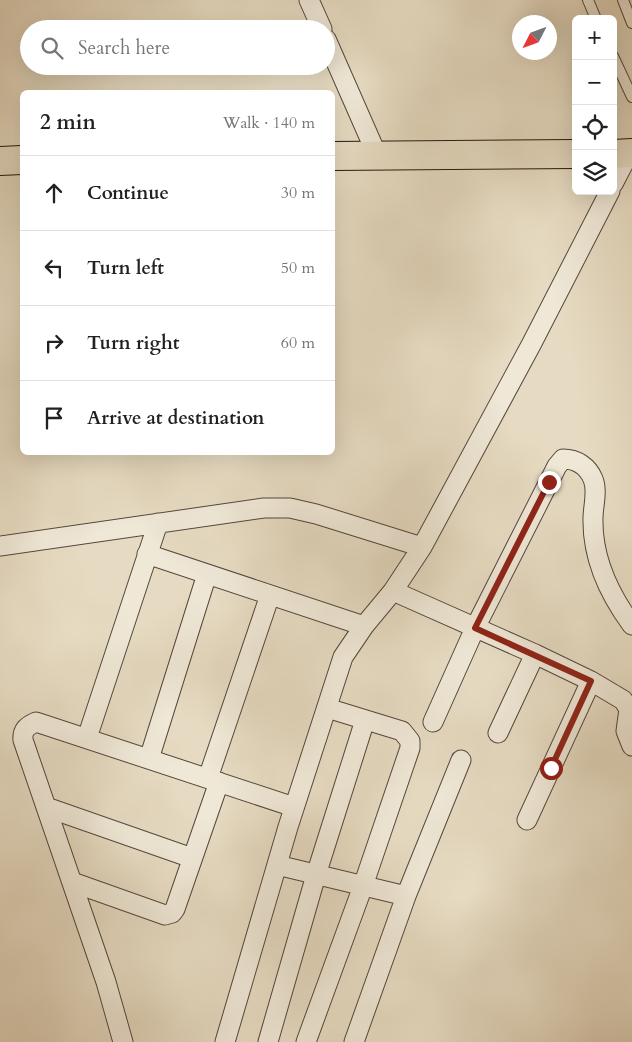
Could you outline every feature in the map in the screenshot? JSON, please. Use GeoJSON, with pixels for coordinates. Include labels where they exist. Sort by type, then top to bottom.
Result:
{"type":"FeatureCollection","features":[{"type":"Feature","properties":{"kind":"main road"},"geometry":{"type":"LineString","coordinates":[[335,156],[572,154]]}},
{"type":"Feature","properties":{"kind":"main road"},"geometry":{"type":"LineString","coordinates":[[0,161],[20,160]]}},
{"type":"Feature","properties":{"kind":"street"},"geometry":{"type":"LineString","coordinates":[[309,0],[318,20]]}},
{"type":"Feature","properties":{"kind":"street"},"geometry":{"type":"LineString","coordinates":[[335,59],[377,155]]}},
{"type":"Feature","properties":{"kind":"street"},"geometry":{"type":"LineString","coordinates":[[617,174],[625,154]]}},
{"type":"Feature","properties":{"kind":"street"},"geometry":{"type":"LineString","coordinates":[[225,1042],[294,807],[343,657],[364,626],[393,591],[422,547],[532,343],[608,195]]}},
{"type":"Feature","properties":{"kind":"street"},"geometry":{"type":"LineString","coordinates":[[433,722],[475,628],[557,466],[564,459],[573,459],[583,465],[594,480],[592,518],[594,545],[604,578],[632,625]]}},
{"type":"Feature","properties":{"kind":"street"},"geometry":{"type":"LineString","coordinates":[[0,546],[264,508],[290,508],[316,514],[422,547]]}},
{"type":"Feature","properties":{"kind":"street"},"geometry":{"type":"LineString","coordinates":[[87,738],[158,523]]}},
{"type":"Feature","properties":{"kind":"street"},"geometry":{"type":"LineString","coordinates":[[147,554],[364,626]]}},
{"type":"Feature","properties":{"kind":"street"},"geometry":{"type":"LineString","coordinates":[[149,759],[207,574]]}},
{"type":"Feature","properties":{"kind":"street"},"geometry":{"type":"LineString","coordinates":[[393,591],[591,681],[626,704],[629,709],[626,731],[632,746]]}},
{"type":"Feature","properties":{"kind":"street"},"geometry":{"type":"LineString","coordinates":[[72,882],[165,915],[175,909],[192,858],[213,780],[270,595]]}},
{"type":"Feature","properties":{"kind":"street"},"geometry":{"type":"LineString","coordinates":[[498,732],[535,654]]}},
{"type":"Feature","properties":{"kind":"street"},"geometry":{"type":"LineString","coordinates":[[527,820],[591,681]]}},
{"type":"Feature","properties":{"kind":"street"},"geometry":{"type":"LineString","coordinates":[[306,1042],[363,886],[410,748],[410,741],[402,731],[327,708]]}},
{"type":"Feature","properties":{"kind":"street"},"geometry":{"type":"LineString","coordinates":[[268,1042],[316,875],[365,720]]}},
{"type":"Feature","properties":{"kind":"street"},"geometry":{"type":"LineString","coordinates":[[123,1042],[106,982],[23,740],[24,730],[36,722],[294,807]]}},
{"type":"Feature","properties":{"kind":"street"},"geometry":{"type":"LineString","coordinates":[[354,1042],[406,896],[461,760]]}},
{"type":"Feature","properties":{"kind":"street"},"geometry":{"type":"LineString","coordinates":[[46,807],[192,858]]}},
{"type":"Feature","properties":{"kind":"street"},"geometry":{"type":"LineString","coordinates":[[277,865],[406,896]]}},
{"type":"Feature","properties":{"kind":"lane"},"geometry":{"type":"LineString","coordinates":[[588,0],[594,15]]}},
{"type":"Feature","properties":{"kind":"lane"},"geometry":{"type":"LineString","coordinates":[[622,0],[632,23]]}},
{"type":"Feature","properties":{"kind":"lane"},"geometry":{"type":"LineString","coordinates":[[615,60],[632,97]]}},
{"type":"Feature","properties":{"kind":"route"},"geometry":{"type":"LineString","coordinates":[[549,482],[475,628],[591,681],[551,768]]}}]}
